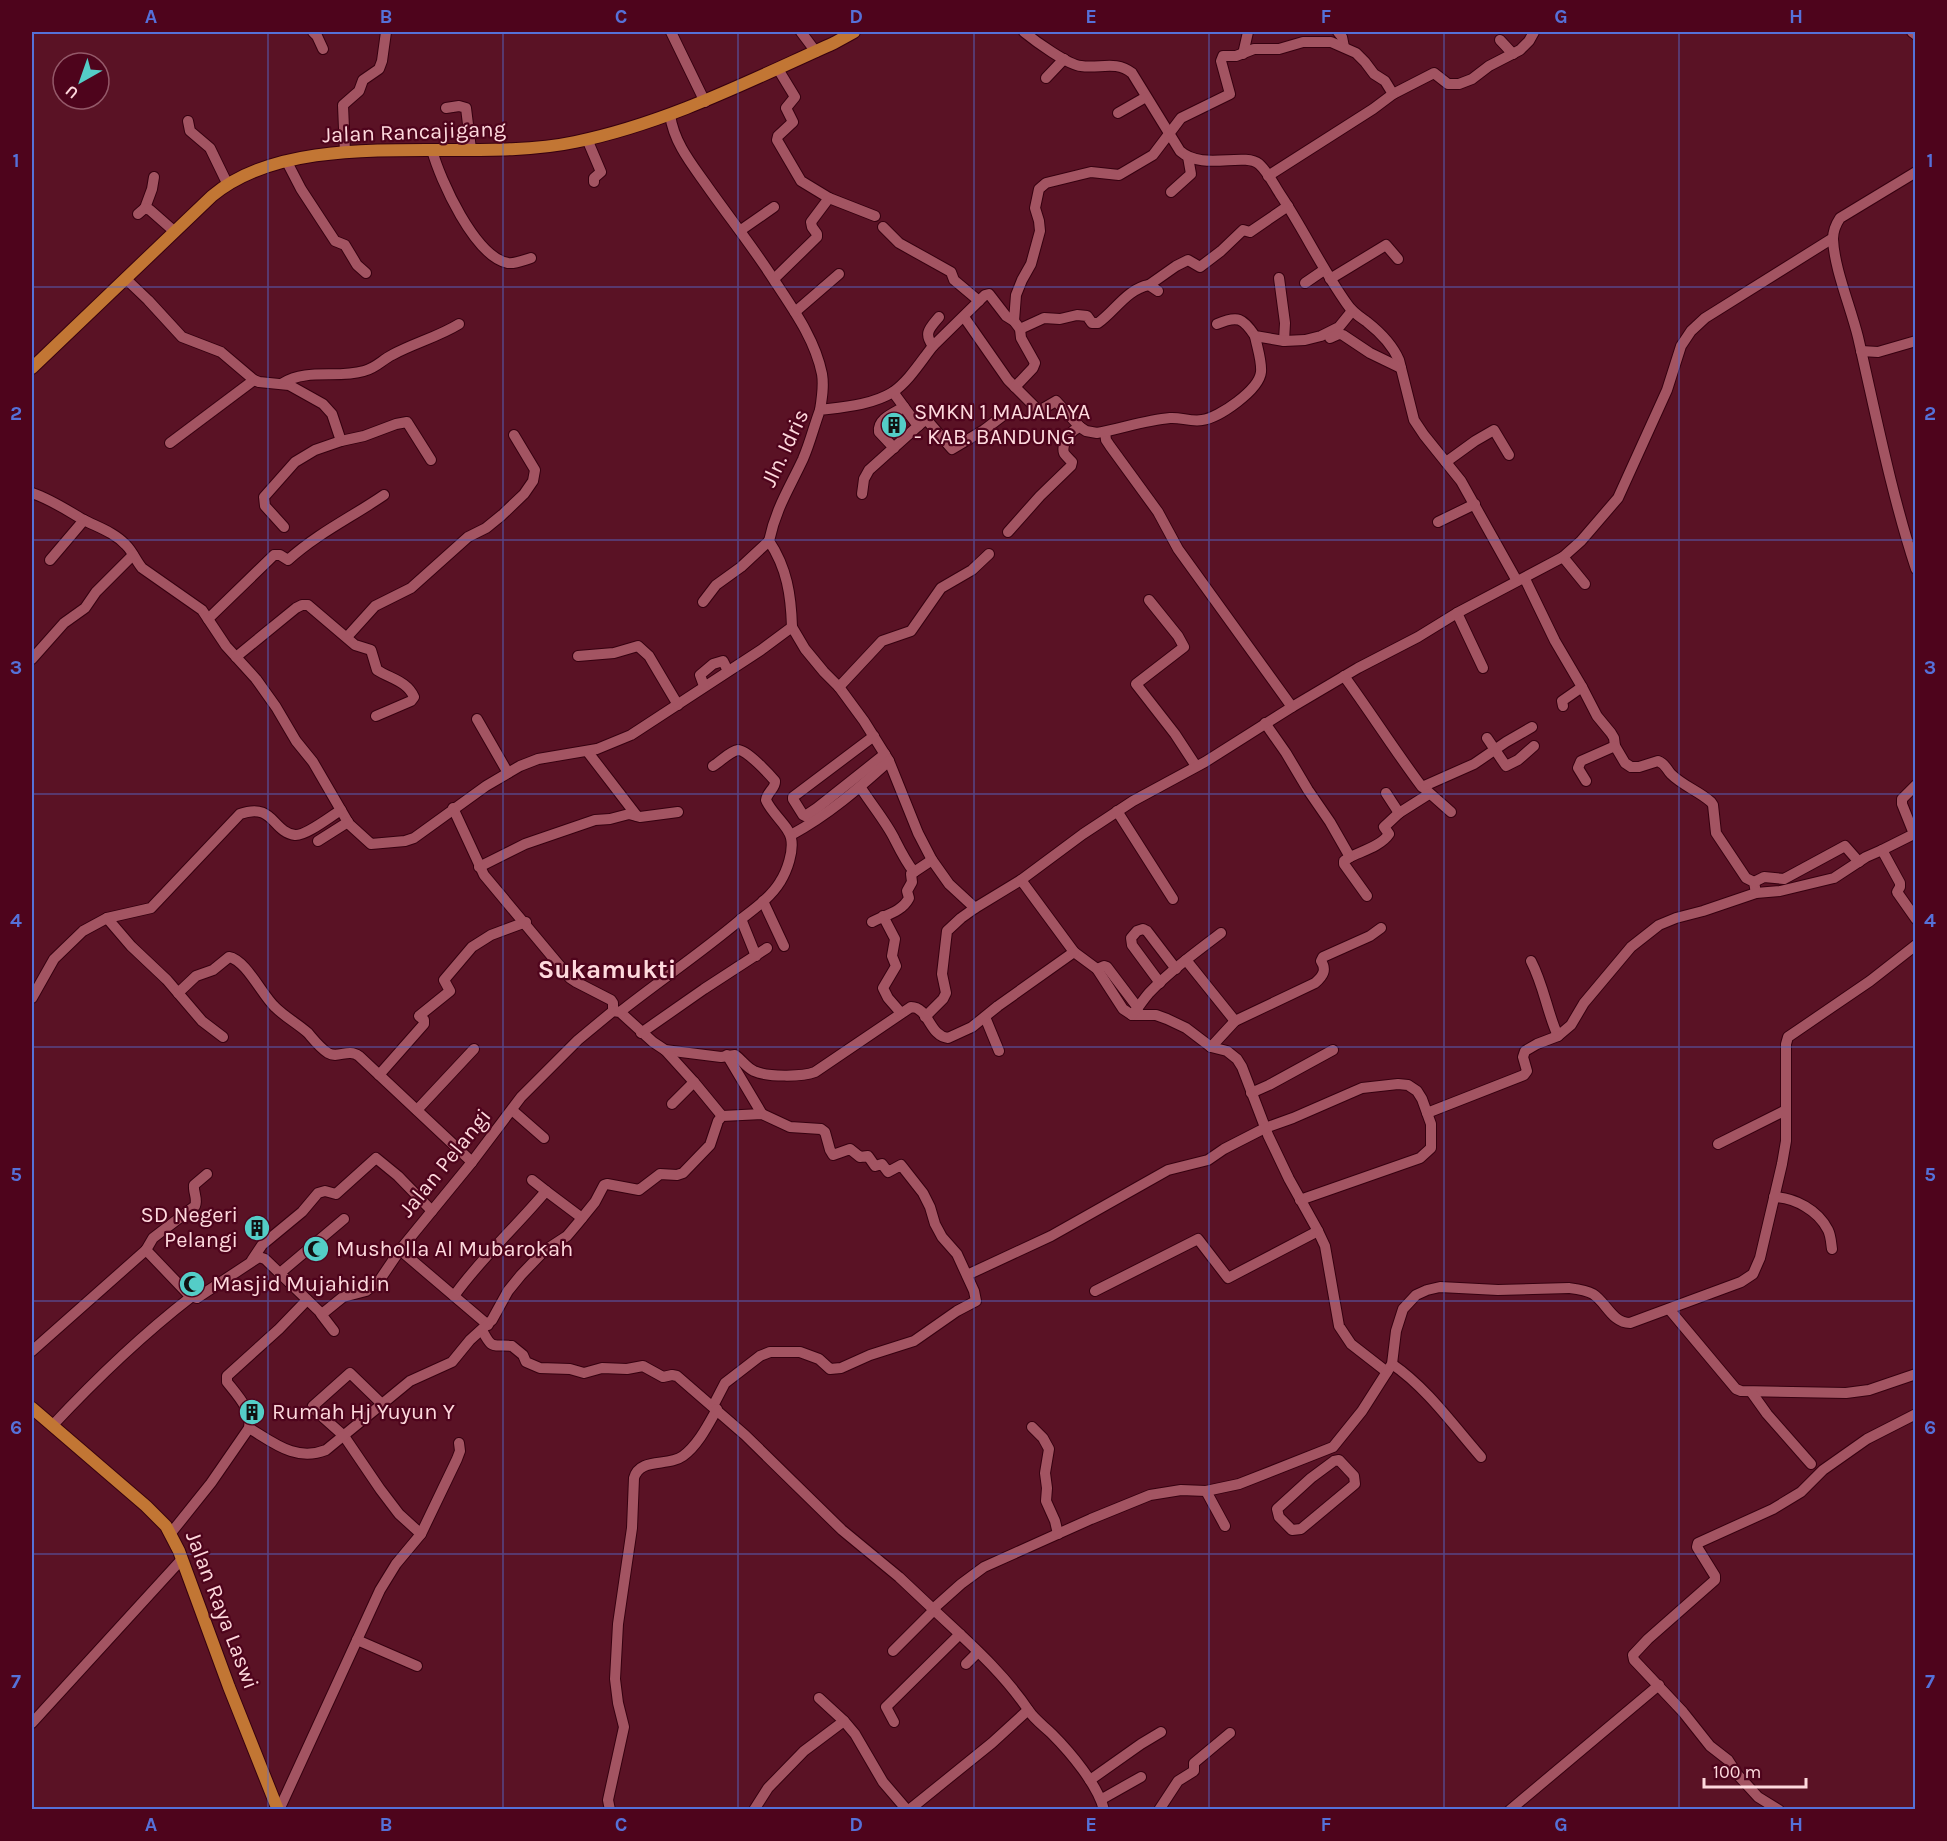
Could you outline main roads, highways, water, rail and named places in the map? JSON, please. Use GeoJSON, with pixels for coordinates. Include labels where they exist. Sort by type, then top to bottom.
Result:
{"type":"FeatureCollection","features":[{"type":"Feature","properties":{"kind":"main road","name":"Jalan Rancajigang"},"geometry":{"type":"LineString","coordinates":[[32,367],[227,183],[287,162],[309,157],[345,153],[534,149],[587,139],[670,115],[705,102],[816,52],[854,32]]}},
{"type":"Feature","properties":{"kind":"main road","name":"Jalan Raya Laswi"},"geometry":{"type":"LineString","coordinates":[[32,1408],[146,1506],[171,1533],[229,1687],[279,1809]]}},
{"type":"Feature","properties":{"kind":"place","name":"SMKN 1 MAJALAYA - KAB. BANDUNG"},"geometry":{"type":"Point","coordinates":[894,425]}},
{"type":"Feature","properties":{"kind":"place","name":"SD Negeri Pelangi"},"geometry":{"type":"Point","coordinates":[257,1228]}},
{"type":"Feature","properties":{"kind":"place","name":"Musholla Al Mubarokah"},"geometry":{"type":"Point","coordinates":[316,1249]}},
{"type":"Feature","properties":{"kind":"place","name":"Masjid Mujahidin"},"geometry":{"type":"Point","coordinates":[192,1284]}},
{"type":"Feature","properties":{"kind":"place","name":"Rumah Hj Yuyun Y"},"geometry":{"type":"Point","coordinates":[252,1412]}},
{"type":"Feature","properties":{"kind":"district","name":"Sukamukti"},"geometry":{"type":"Point","coordinates":[607,969]}}]}
